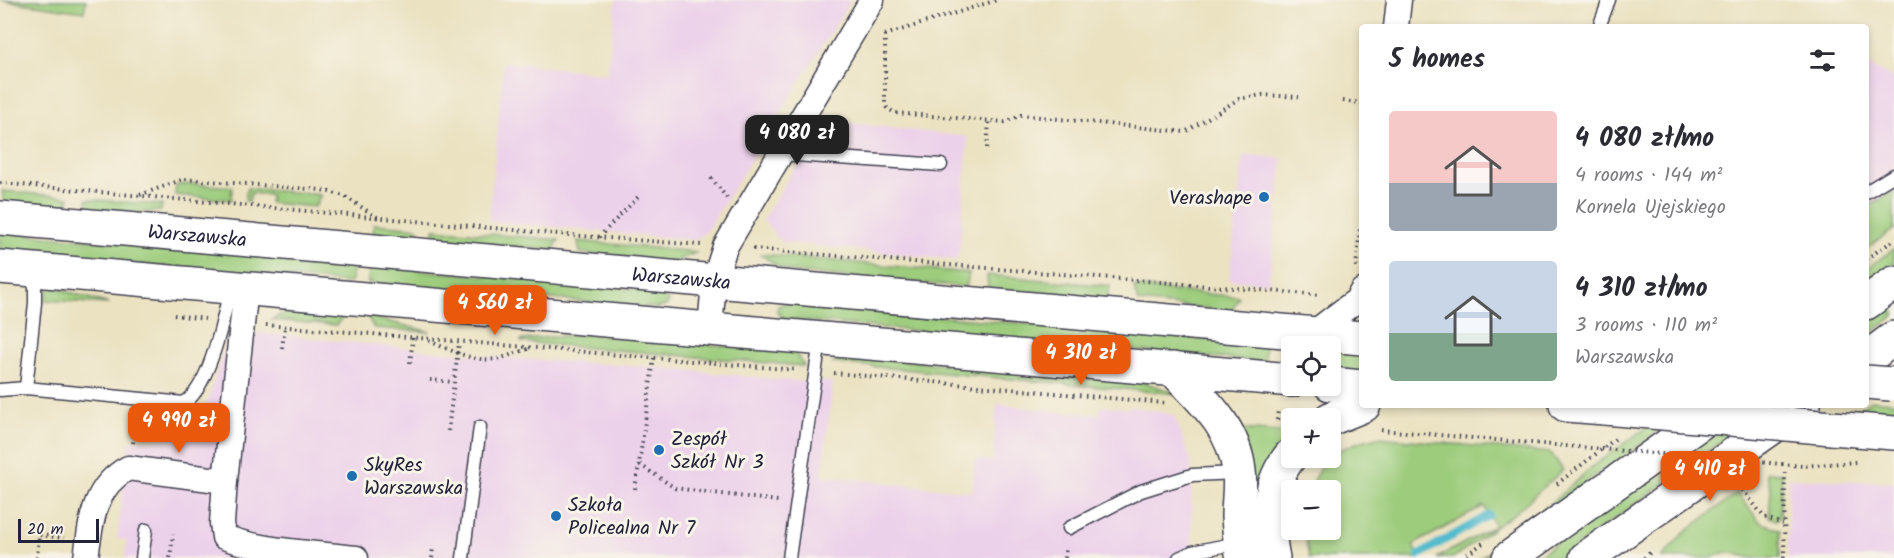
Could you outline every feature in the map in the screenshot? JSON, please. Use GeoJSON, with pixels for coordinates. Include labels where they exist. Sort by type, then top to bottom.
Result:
{"type":"FeatureCollection","features":[{"type":"Feature","properties":{"kind":"main road","name":"Warszawska"},"geometry":{"type":"LineString","coordinates":[[0,219],[1359,338]]}},
{"type":"Feature","properties":{"kind":"main road"},"geometry":{"type":"LineString","coordinates":[[0,267],[1281,379]]}},
{"type":"Feature","properties":{"kind":"main road"},"geometry":{"type":"LineString","coordinates":[[1869,301],[1894,283]]}},
{"type":"Feature","properties":{"kind":"main road"},"geometry":{"type":"LineString","coordinates":[[1869,357],[1894,338]]}},
{"type":"Feature","properties":{"kind":"main road"},"geometry":{"type":"LineString","coordinates":[[1173,369],[1220,419],[1227,431],[1238,461],[1238,517],[1242,550]]}},
{"type":"Feature","properties":{"kind":"main road"},"geometry":{"type":"LineString","coordinates":[[1341,385],[1359,387]]}},
{"type":"Feature","properties":{"kind":"main road"},"geometry":{"type":"LineString","coordinates":[[1605,408],[1894,434]]}},
{"type":"Feature","properties":{"kind":"main road"},"geometry":{"type":"LineString","coordinates":[[1509,558],[1722,408]]}},
{"type":"Feature","properties":{"kind":"main road"},"geometry":{"type":"LineString","coordinates":[[1586,558],[1799,408]]}},
{"type":"Feature","properties":{"kind":"main road"},"geometry":{"type":"LineString","coordinates":[[1341,418],[1369,417]]}},
{"type":"Feature","properties":{"kind":"main road"},"geometry":{"type":"LineString","coordinates":[[1273,558],[1268,533],[1270,507],[1278,477],[1283,468]]}},
{"type":"Feature","properties":{"kind":"street"},"geometry":{"type":"LineString","coordinates":[[710,329],[714,280],[725,247],[872,0]]}},
{"type":"Feature","properties":{"kind":"street"},"geometry":{"type":"LineString","coordinates":[[1396,24],[1399,0]]}},
{"type":"Feature","properties":{"kind":"street"},"geometry":{"type":"LineString","coordinates":[[238,288],[222,523],[224,537],[270,553],[356,558]]}},
{"type":"Feature","properties":{"kind":"street"},"geometry":{"type":"LineString","coordinates":[[1312,334],[1359,296]]}},
{"type":"Feature","properties":{"kind":"street"},"geometry":{"type":"LineString","coordinates":[[86,558],[94,508],[102,490],[113,476],[128,468],[225,481]]}},
{"type":"Feature","properties":{"kind":"lane"},"geometry":{"type":"LineString","coordinates":[[1600,24],[1609,0]]}},
{"type":"Feature","properties":{"kind":"lane"},"geometry":{"type":"LineString","coordinates":[[780,154],[941,165]]}},
{"type":"Feature","properties":{"kind":"lane"},"geometry":{"type":"LineString","coordinates":[[1869,190],[1894,175]]}},
{"type":"Feature","properties":{"kind":"lane"},"geometry":{"type":"LineString","coordinates":[[26,388],[35,303],[35,270]]}},
{"type":"Feature","properties":{"kind":"lane"},"geometry":{"type":"LineString","coordinates":[[0,390],[26,388],[184,403],[193,398],[206,372],[238,288]]}},
{"type":"Feature","properties":{"kind":"lane"},"geometry":{"type":"LineString","coordinates":[[789,558],[820,339]]}},
{"type":"Feature","properties":{"kind":"lane"},"geometry":{"type":"LineString","coordinates":[[463,558],[480,427]]}},
{"type":"Feature","properties":{"kind":"lane"},"geometry":{"type":"LineString","coordinates":[[1069,528],[1141,491],[1192,475],[1239,473]]}},
{"type":"Feature","properties":{"kind":"lane"},"geometry":{"type":"LineString","coordinates":[[142,558],[146,530]]}},
{"type":"Feature","properties":{"kind":"lane"},"geometry":{"type":"LineString","coordinates":[[1179,558],[1192,552],[1242,550]]}},
{"type":"Feature","properties":{"kind":"path"},"geometry":{"type":"LineString","coordinates":[[854,31],[885,35],[997,0]]}},
{"type":"Feature","properties":{"kind":"path"},"geometry":{"type":"LineString","coordinates":[[885,35],[885,103],[887,108],[895,113],[1005,122],[1021,115],[1185,132],[1239,99],[1262,95],[1299,97]]}},
{"type":"Feature","properties":{"kind":"path"},"geometry":{"type":"LineString","coordinates":[[1343,101],[1359,103]]}},
{"type":"Feature","properties":{"kind":"path"},"geometry":{"type":"LineString","coordinates":[[987,148],[989,121]]}},
{"type":"Feature","properties":{"kind":"path"},"geometry":{"type":"LineString","coordinates":[[137,196],[184,179],[322,190],[344,196],[378,218]]}},
{"type":"Feature","properties":{"kind":"path"},"geometry":{"type":"LineString","coordinates":[[0,183],[598,237],[1296,293],[1359,295]]}},
{"type":"Feature","properties":{"kind":"path"},"geometry":{"type":"LineString","coordinates":[[598,237],[638,196]]}},
{"type":"Feature","properties":{"kind":"path"},"geometry":{"type":"LineString","coordinates":[[1869,258],[1894,240]]}},
{"type":"Feature","properties":{"kind":"path"},"geometry":{"type":"LineString","coordinates":[[282,348],[285,327]]}},
{"type":"Feature","properties":{"kind":"path"},"geometry":{"type":"LineString","coordinates":[[410,363],[413,338]]}},
{"type":"Feature","properties":{"kind":"path"},"geometry":{"type":"LineString","coordinates":[[532,348],[497,359],[473,358],[426,339],[815,372],[1169,404]]}},
{"type":"Feature","properties":{"kind":"path"},"geometry":{"type":"LineString","coordinates":[[448,431],[459,342]]}},
{"type":"Feature","properties":{"kind":"path"},"geometry":{"type":"LineString","coordinates":[[635,489],[654,358]]}},
{"type":"Feature","properties":{"kind":"path"},"geometry":{"type":"LineString","coordinates":[[430,380],[454,382]]}},
{"type":"Feature","properties":{"kind":"path"},"geometry":{"type":"LineString","coordinates":[[133,447],[138,398]]}},
{"type":"Feature","properties":{"kind":"path"},"geometry":{"type":"LineString","coordinates":[[1369,417],[1554,445],[1803,466],[1857,462]]}},
{"type":"Feature","properties":{"kind":"path"},"geometry":{"type":"LineString","coordinates":[[639,464],[675,489],[797,504]]}},
{"type":"Feature","properties":{"kind":"path"},"geometry":{"type":"LineString","coordinates":[[1784,558],[1785,472]]}},
{"type":"Feature","properties":{"kind":"path"},"geometry":{"type":"LineString","coordinates":[[1742,490],[1764,518],[1783,524]]}},
{"type":"Feature","properties":{"kind":"path"},"geometry":{"type":"LineString","coordinates":[[170,558],[173,534]]}},
{"type":"Feature","properties":{"kind":"path"},"geometry":{"type":"LineString","coordinates":[[37,558],[39,535],[64,538]]}},
{"type":"Feature","properties":{"kind":"path"},"geometry":{"type":"LineString","coordinates":[[432,558],[433,546]]}},
{"type":"Feature","properties":{"kind":"shaded area"},"geometry":{"type":"Polygon","coordinates":[[[616,0],[851,0],[706,232],[694,240],[489,221],[504,62],[607,74],[616,0]]]}},
{"type":"Feature","properties":{"kind":"shaded area"},"geometry":{"type":"Polygon","coordinates":[[[1869,66],[1894,79],[1894,190],[1869,206],[1869,66]]]}},
{"type":"Feature","properties":{"kind":"shaded area"},"geometry":{"type":"Polygon","coordinates":[[[824,120],[968,137],[960,247],[957,260],[781,242],[763,220],[824,120]]]}},
{"type":"Feature","properties":{"kind":"shaded area"},"geometry":{"type":"Polygon","coordinates":[[[1243,156],[1283,159],[1269,283],[1229,280],[1243,156]]]}},
{"type":"Feature","properties":{"kind":"shaded area"},"geometry":{"type":"Polygon","coordinates":[[[230,330],[504,358],[653,367],[794,381],[833,382],[822,476],[972,492],[975,459],[993,461],[997,404],[1099,415],[1101,406],[1127,409],[1128,406],[1174,415],[1191,461],[1192,558],[125,558],[127,540],[117,539],[129,442],[190,437],[208,400],[230,330]]]}},
{"type":"Feature","properties":{"kind":"shaded area"},"geometry":{"type":"Polygon","coordinates":[[[1788,478],[1894,483],[1894,558],[1788,558],[1788,478]]]}},
{"type":"Feature","properties":{"kind":"green space"},"geometry":{"type":"Polygon","coordinates":[[[0,0],[86,0],[84,12],[0,0]]]}},
{"type":"Feature","properties":{"kind":"green space"},"geometry":{"type":"Polygon","coordinates":[[[176,185],[232,187],[231,200],[175,195],[176,185]]]}},
{"type":"Feature","properties":{"kind":"green space"},"geometry":{"type":"Polygon","coordinates":[[[247,188],[321,195],[315,207],[270,203],[270,195],[251,193],[249,201],[245,201],[247,188]]]}},
{"type":"Feature","properties":{"kind":"green space"},"geometry":{"type":"Polygon","coordinates":[[[1894,190],[1894,229],[1869,247],[1869,206],[1894,190]]]}},
{"type":"Feature","properties":{"kind":"green space"},"geometry":{"type":"Polygon","coordinates":[[[2,191],[69,197],[66,209],[4,204],[2,191]]]}},
{"type":"Feature","properties":{"kind":"green space"},"geometry":{"type":"Polygon","coordinates":[[[87,199],[162,205],[161,211],[117,213],[88,211],[87,199]]]}},
{"type":"Feature","properties":{"kind":"green space"},"geometry":{"type":"Polygon","coordinates":[[[374,224],[419,228],[417,239],[373,235],[374,224]]]}},
{"type":"Feature","properties":{"kind":"green space"},"geometry":{"type":"Polygon","coordinates":[[[434,229],[559,240],[553,250],[435,240],[434,229]]]}},
{"type":"Feature","properties":{"kind":"green space"},"geometry":{"type":"Polygon","coordinates":[[[0,232],[353,263],[351,283],[0,252],[0,232]]]}},
{"type":"Feature","properties":{"kind":"green space"},"geometry":{"type":"Polygon","coordinates":[[[578,241],[697,252],[674,262],[580,253],[578,241]]]}},
{"type":"Feature","properties":{"kind":"green space"},"geometry":{"type":"Polygon","coordinates":[[[1894,249],[1894,262],[1869,280],[1869,267],[1894,249]]]}},
{"type":"Feature","properties":{"kind":"green space"},"geometry":{"type":"Polygon","coordinates":[[[760,254],[969,273],[966,287],[792,272],[779,267],[760,254]]]}},
{"type":"Feature","properties":{"kind":"green space"},"geometry":{"type":"Polygon","coordinates":[[[369,266],[655,291],[662,293],[669,301],[666,306],[657,308],[368,283],[369,266]]]}},
{"type":"Feature","properties":{"kind":"green space"},"geometry":{"type":"Polygon","coordinates":[[[987,275],[1110,286],[1107,299],[988,289],[987,275]]]}},
{"type":"Feature","properties":{"kind":"green space"},"geometry":{"type":"Polygon","coordinates":[[[50,287],[56,288],[109,304],[45,300],[50,287]]]}},
{"type":"Feature","properties":{"kind":"green space"},"geometry":{"type":"Polygon","coordinates":[[[1134,287],[1239,297],[1232,311],[1138,302],[1134,287]]]}},
{"type":"Feature","properties":{"kind":"green space"},"geometry":{"type":"Polygon","coordinates":[[[1894,298],[1894,316],[1869,335],[1869,317],[1894,298]]]}},
{"type":"Feature","properties":{"kind":"green space"},"geometry":{"type":"Polygon","coordinates":[[[785,303],[1266,345],[1264,362],[785,319],[777,312],[778,306],[785,303]]]}},
{"type":"Feature","properties":{"kind":"green space"},"geometry":{"type":"Polygon","coordinates":[[[298,308],[346,313],[336,325],[272,320],[280,315],[297,311],[298,308]]]}},
{"type":"Feature","properties":{"kind":"green space"},"geometry":{"type":"Polygon","coordinates":[[[367,316],[430,332],[374,328],[367,316]]]}},
{"type":"Feature","properties":{"kind":"green space"},"geometry":{"type":"Polygon","coordinates":[[[584,334],[795,352],[804,366],[521,342],[521,340],[584,334]]]}},
{"type":"Feature","properties":{"kind":"green space"},"geometry":{"type":"Polygon","coordinates":[[[1341,351],[1359,353],[1359,372],[1341,370],[1341,351]]]}},
{"type":"Feature","properties":{"kind":"green space"},"geometry":{"type":"Polygon","coordinates":[[[844,355],[1146,383],[1179,394],[833,363],[844,355]]]}},
{"type":"Feature","properties":{"kind":"green space"},"geometry":{"type":"Polygon","coordinates":[[[1869,402],[1894,402],[1894,417],[1854,413],[1861,408],[1869,408],[1869,402]]]}},
{"type":"Feature","properties":{"kind":"green space"},"geometry":{"type":"Polygon","coordinates":[[[1674,408],[1691,408],[1480,558],[1532,520],[1594,465],[1674,408]]]}},
{"type":"Feature","properties":{"kind":"green space"},"geometry":{"type":"Polygon","coordinates":[[[1743,408],[1768,408],[1561,558],[1535,558],[1743,408]]]}},
{"type":"Feature","properties":{"kind":"green space"},"geometry":{"type":"Polygon","coordinates":[[[1241,429],[1281,432],[1281,457],[1260,527],[1241,429]]]}},
{"type":"Feature","properties":{"kind":"green space"},"geometry":{"type":"Polygon","coordinates":[[[1378,437],[1551,453],[1563,470],[1517,511],[1453,558],[1437,558],[1495,526],[1484,506],[1413,545],[1420,558],[1309,558],[1306,540],[1341,540],[1341,480],[1313,480],[1314,478],[1320,468],[1341,468],[1341,450],[1378,437]]]}},
{"type":"Feature","properties":{"kind":"green space"},"geometry":{"type":"Polygon","coordinates":[[[1767,472],[1782,473],[1780,518],[1776,520],[1769,517],[1771,489],[1767,472]]]}},
{"type":"Feature","properties":{"kind":"green space"},"geometry":{"type":"Polygon","coordinates":[[[1737,493],[1760,522],[1780,530],[1780,558],[1751,558],[1723,553],[1711,558],[1662,558],[1683,534],[1737,493]]]}},
{"type":"Feature","properties":{"kind":"waterway"},"geometry":{"type":"LineString","coordinates":[[1419,555],[1489,515]]}},
{"type":"Feature","properties":{"kind":"place","name":"Verashape"},"geometry":{"type":"Point","coordinates":[1264,197]}},
{"type":"Feature","properties":{"kind":"place","name":"Zespół Szkół Nr 3"},"geometry":{"type":"Point","coordinates":[659,450]}},
{"type":"Feature","properties":{"kind":"place","name":"SkyRes Warszawska"},"geometry":{"type":"Point","coordinates":[352,476]}},
{"type":"Feature","properties":{"kind":"place","name":"Szkoła Policealna Nr 7"},"geometry":{"type":"Point","coordinates":[556,516]}}]}
